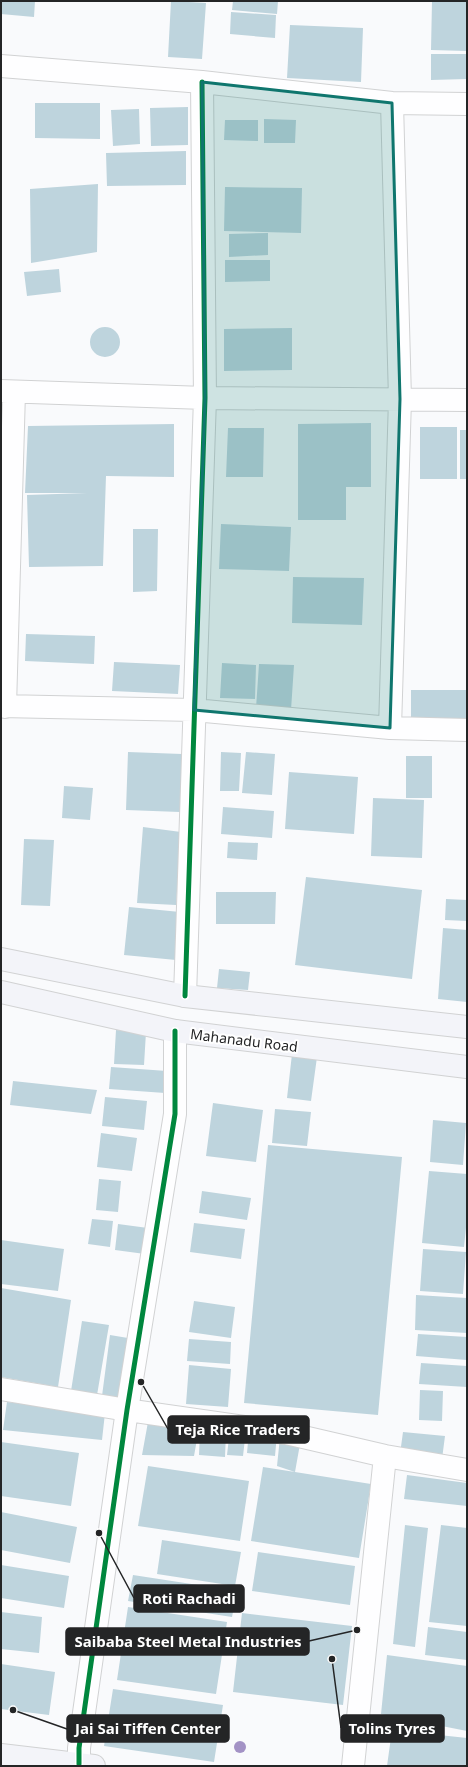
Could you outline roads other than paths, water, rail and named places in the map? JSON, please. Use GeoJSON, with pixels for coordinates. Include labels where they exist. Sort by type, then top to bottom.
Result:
{"type":"FeatureCollection","features":[{"type":"Feature","properties":{"kind":"street"},"geometry":{"type":"LineString","coordinates":[[1,66],[202,82],[392,103],[467,104]]}},
{"type":"Feature","properties":{"kind":"street"},"geometry":{"type":"LineString","coordinates":[[185,996],[205,398],[202,82]]}},
{"type":"Feature","properties":{"kind":"street"},"geometry":{"type":"LineString","coordinates":[[390,728],[400,399],[392,103]]}},
{"type":"Feature","properties":{"kind":"street"},"geometry":{"type":"LineString","coordinates":[[467,400],[205,398],[8,392],[3,706],[194,710],[390,728],[467,730]]}},
{"type":"Feature","properties":{"kind":"street"},"geometry":{"type":"LineString","coordinates":[[1,959],[185,996],[467,1027]]}},
{"type":"Feature","properties":{"kind":"street","name":"Mahanadu Road"},"geometry":{"type":"LineString","coordinates":[[1,992],[176,1031],[467,1067]]}},
{"type":"Feature","properties":{"kind":"street"},"geometry":{"type":"LineString","coordinates":[[10,1760],[86,1765],[79,1748],[127,1410],[175,1114],[176,1031]]}},
{"type":"Feature","properties":{"kind":"street"},"geometry":{"type":"LineString","coordinates":[[1,1388],[127,1410],[272,1431],[385,1456],[467,1470]]}},
{"type":"Feature","properties":{"kind":"street"},"geometry":{"type":"LineString","coordinates":[[353,1766],[385,1456]]}},
{"type":"Feature","properties":{"kind":"place","name":"Teja Rice Traders"},"geometry":{"type":"Point","coordinates":[141,1382]}},
{"type":"Feature","properties":{"kind":"place","name":"Roti Rachadi"},"geometry":{"type":"Point","coordinates":[99,1533]}},
{"type":"Feature","properties":{"kind":"place","name":"Saibaba Steel Metal Industries"},"geometry":{"type":"Point","coordinates":[357,1630]}},
{"type":"Feature","properties":{"kind":"place","name":"Tolins Tyres"},"geometry":{"type":"Point","coordinates":[332,1659]}},
{"type":"Feature","properties":{"kind":"place","name":"Jai Sai Tiffen Center"},"geometry":{"type":"Point","coordinates":[13,1710]}}]}
